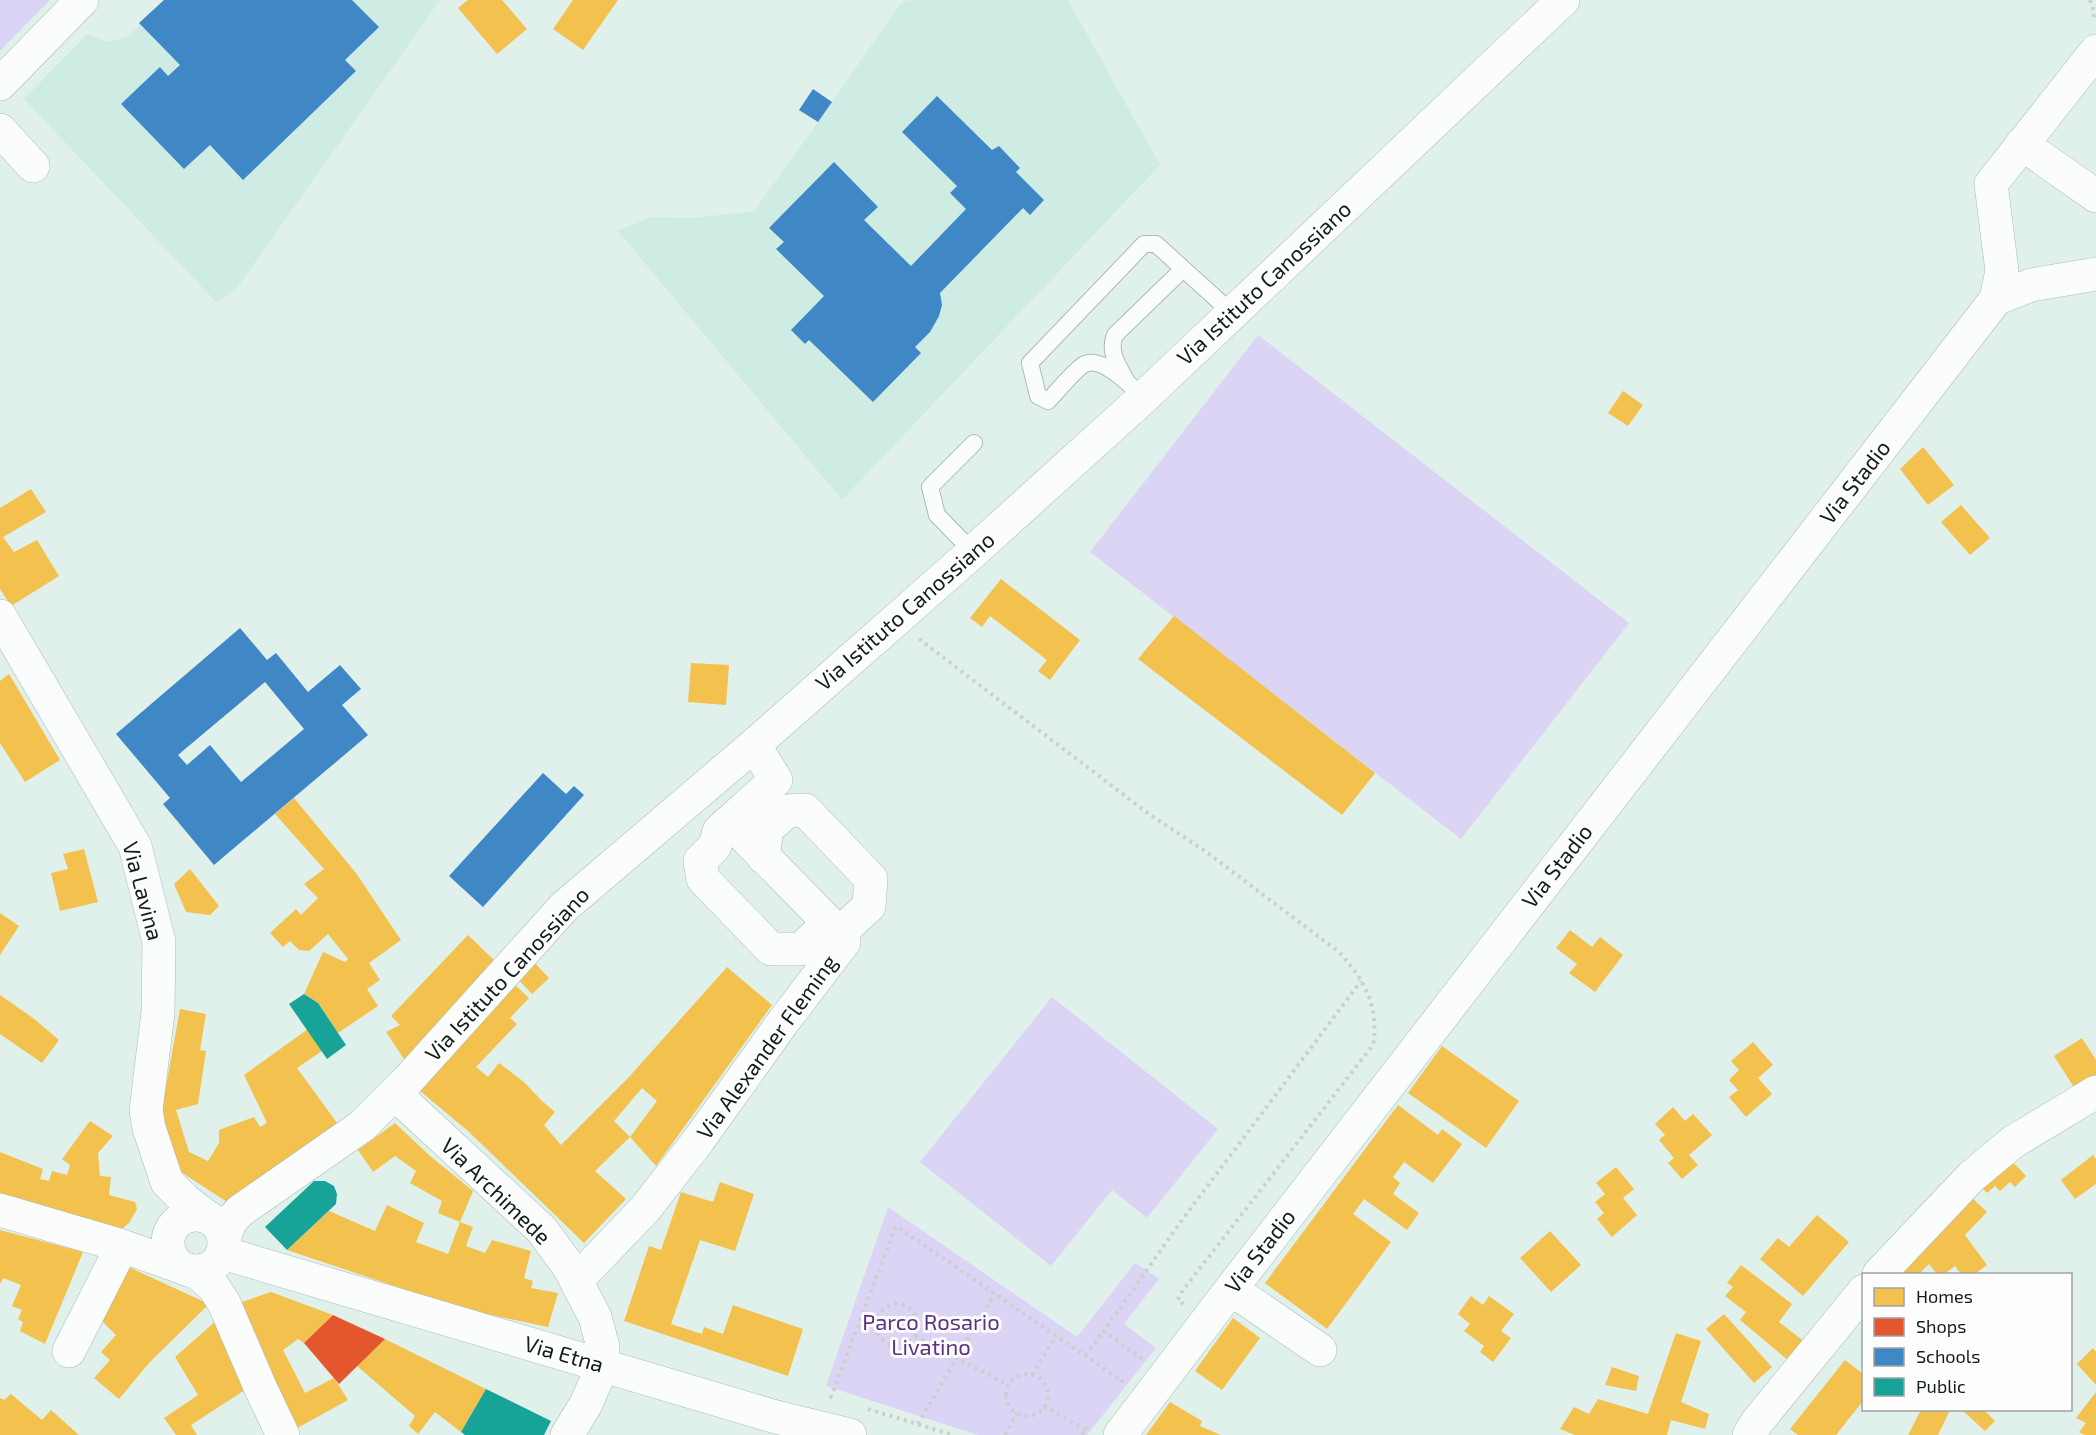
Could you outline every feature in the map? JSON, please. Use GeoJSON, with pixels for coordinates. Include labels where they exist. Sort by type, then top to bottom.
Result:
{"type":"FeatureCollection","features":[{"type":"Feature","properties":{"kind":"street"},"geometry":{"type":"LineString","coordinates":[[0,84],[82,0]]}},
{"type":"Feature","properties":{"kind":"street","name":"Via Istituto Canossiano"},"geometry":{"type":"LineString","coordinates":[[218,1236],[240,1211],[362,1126],[395,1095],[564,907],[754,745],[973,552],[1135,389],[1232,313],[1563,0]]}},
{"type":"Feature","properties":{"kind":"street"},"geometry":{"type":"LineString","coordinates":[[1996,299],[2002,271],[1991,184],[2022,144],[2094,38]]}},
{"type":"Feature","properties":{"kind":"street"},"geometry":{"type":"LineString","coordinates":[[0,130],[33,166]]}},
{"type":"Feature","properties":{"kind":"street"},"geometry":{"type":"LineString","coordinates":[[2022,144],[2096,196]]}},
{"type":"Feature","properties":{"kind":"street"},"geometry":{"type":"LineString","coordinates":[[1996,299],[2031,285],[2096,274]]}},
{"type":"Feature","properties":{"kind":"street","name":"Via Stadio"},"geometry":{"type":"LineString","coordinates":[[1106,1429],[1231,1289],[1996,299]]}},
{"type":"Feature","properties":{"kind":"street","name":"Via Lavina"},"geometry":{"type":"LineString","coordinates":[[0,616],[135,846],[159,942],[158,1013],[146,1110],[149,1128],[167,1182],[218,1236]]}},
{"type":"Feature","properties":{"kind":"street"},"geometry":{"type":"LineString","coordinates":[[715,846],[757,850],[766,829],[787,811],[805,810],[871,879],[869,906],[801,949],[771,949],[703,879],[700,861],[715,846],[719,831],[776,780],[754,745]]}},
{"type":"Feature","properties":{"kind":"street","name":"Via Alexander Fleming"},"geometry":{"type":"LineString","coordinates":[[576,1281],[645,1209],[698,1141],[783,1022],[844,942],[739,831],[740,813]]}},
{"type":"Feature","properties":{"kind":"street"},"geometry":{"type":"LineString","coordinates":[[1884,1270],[1972,1176],[2013,1142],[2096,1092]]}},
{"type":"Feature","properties":{"kind":"street","name":"Via Archimede"},"geometry":{"type":"LineString","coordinates":[[395,1095],[542,1230],[571,1270],[595,1317],[603,1347],[603,1365]]}},
{"type":"Feature","properties":{"kind":"street"},"geometry":{"type":"LineString","coordinates":[[0,1210],[119,1245],[188,1269],[209,1268],[219,1259],[218,1236],[190,1215],[175,1224],[168,1247],[175,1262],[188,1269],[213,1286],[224,1303],[283,1435]]}},
{"type":"Feature","properties":{"kind":"street","name":"Via Etna"},"geometry":{"type":"LineString","coordinates":[[218,1236],[279,1271],[603,1365],[772,1426],[856,1421]]}},
{"type":"Feature","properties":{"kind":"street"},"geometry":{"type":"LineString","coordinates":[[69,1351],[116,1258],[119,1245]]}},
{"type":"Feature","properties":{"kind":"street"},"geometry":{"type":"LineString","coordinates":[[1231,1289],[1320,1350]]}},
{"type":"Feature","properties":{"kind":"street"},"geometry":{"type":"LineString","coordinates":[[1749,1435],[1764,1412],[1862,1291]]}},
{"type":"Feature","properties":{"kind":"street"},"geometry":{"type":"LineString","coordinates":[[567,1435],[586,1404],[603,1365]]}},
{"type":"Feature","properties":{"kind":"lane"},"geometry":{"type":"LineString","coordinates":[[1135,389],[1093,362],[1084,364],[1048,400],[1038,396],[1030,363],[1144,244],[1156,244],[1232,313]]}},
{"type":"Feature","properties":{"kind":"lane"},"geometry":{"type":"LineString","coordinates":[[1135,389],[1114,357],[1111,344],[1115,335],[1183,269]]}},
{"type":"Feature","properties":{"kind":"lane"},"geometry":{"type":"LineString","coordinates":[[973,552],[937,515],[930,487],[974,442]]}},
{"type":"Feature","properties":{"kind":"path"},"geometry":{"type":"LineString","coordinates":[[2091,0],[2094,12],[2094,38]]}},
{"type":"Feature","properties":{"kind":"path"},"geometry":{"type":"LineString","coordinates":[[916,637],[1149,814],[1205,851],[1339,952],[1354,969],[1371,999],[1376,1018],[1373,1045],[1180,1294],[1178,1300],[1183,1305],[1189,1306]]}},
{"type":"Feature","properties":{"kind":"path"},"geometry":{"type":"LineString","coordinates":[[1085,1355],[1182,1220],[1361,981]]}},
{"type":"Feature","properties":{"kind":"path"},"geometry":{"type":"LineString","coordinates":[[840,1400],[831,1397],[896,1226],[1122,1381],[1116,1389]]}},
{"type":"Feature","properties":{"kind":"path"},"geometry":{"type":"LineString","coordinates":[[918,1424],[995,1293]]}},
{"type":"Feature","properties":{"kind":"path"},"geometry":{"type":"LineString","coordinates":[[894,1304],[908,1306],[913,1310],[918,1323],[915,1336],[903,1345],[897,1346],[884,1341],[877,1330],[881,1311],[894,1304]]}},
{"type":"Feature","properties":{"kind":"path"},"geometry":{"type":"LineString","coordinates":[[863,1312],[878,1317]]}},
{"type":"Feature","properties":{"kind":"path"},"geometry":{"type":"LineString","coordinates":[[1104,1331],[1145,1362]]}},
{"type":"Feature","properties":{"kind":"path"},"geometry":{"type":"LineString","coordinates":[[915,1336],[1008,1385]]}},
{"type":"Feature","properties":{"kind":"path"},"geometry":{"type":"LineString","coordinates":[[1032,1374],[1056,1336]]}},
{"type":"Feature","properties":{"kind":"path"},"geometry":{"type":"LineString","coordinates":[[1032,1374],[1044,1383],[1047,1389],[1044,1406],[1030,1415],[1017,1413],[1006,1398],[1008,1385],[1019,1375],[1032,1374]]}},
{"type":"Feature","properties":{"kind":"path"},"geometry":{"type":"LineString","coordinates":[[1044,1406],[1086,1430],[1106,1429]]}},
{"type":"Feature","properties":{"kind":"path"},"geometry":{"type":"LineString","coordinates":[[1005,1435],[1017,1413]]}},
{"type":"Feature","properties":{"kind":"path"},"geometry":{"type":"LineString","coordinates":[[856,1421],[918,1424],[953,1435]]}},
{"type":"Feature","properties":{"kind":"path"},"geometry":{"type":"LineString","coordinates":[[1082,1435],[1086,1430]]}},
{"type":"Feature","properties":{"kind":"shaded area"},"geometry":{"type":"Polygon","coordinates":[[[164,0],[440,0],[237,288],[217,303],[24,99],[87,34],[108,42],[128,37],[164,0]]]}},
{"type":"Feature","properties":{"kind":"shaded area"},"geometry":{"type":"Polygon","coordinates":[[[1068,0],[1160,165],[842,500],[618,231],[651,217],[694,218],[754,211],[898,7],[904,1],[1068,0]]]}},
{"type":"Feature","properties":{"kind":"green space"},"geometry":{"type":"Polygon","coordinates":[[[0,0],[50,0],[0,51],[0,0]]]}},
{"type":"Feature","properties":{"kind":"green space"},"geometry":{"type":"Polygon","coordinates":[[[1258,335],[1629,623],[1461,839],[1090,552],[1258,335]]]}},
{"type":"Feature","properties":{"kind":"green space"},"geometry":{"type":"Polygon","coordinates":[[[1052,997],[1218,1129],[1147,1218],[1112,1190],[1051,1266],[920,1162],[1052,997]]]}},
{"type":"Feature","properties":{"kind":"green space","name":"Parco Rosario Livatino"},"geometry":{"type":"Polygon","coordinates":[[[888,1207],[1077,1337],[1135,1263],[1159,1279],[1124,1324],[1156,1348],[1087,1435],[978,1435],[826,1386],[888,1207]]]}},
{"type":"Feature","properties":{"kind":"building: Homes"},"geometry":{"type":"Polygon","coordinates":[[[468,0],[502,0],[527,29],[497,54],[458,8],[468,0]]]}},
{"type":"Feature","properties":{"kind":"building: Homes"},"geometry":{"type":"Polygon","coordinates":[[[573,0],[618,0],[583,50],[553,29],[573,0]]]}},
{"type":"Feature","properties":{"kind":"building: Homes"},"geometry":{"type":"Polygon","coordinates":[[[1623,391],[1643,405],[1628,426],[1608,413],[1623,391]]]}},
{"type":"Feature","properties":{"kind":"building: Homes"},"geometry":{"type":"Polygon","coordinates":[[[1923,447],[1954,485],[1928,505],[1900,469],[1923,447]]]}},
{"type":"Feature","properties":{"kind":"building: Homes"},"geometry":{"type":"Polygon","coordinates":[[[31,489],[46,512],[3,537],[14,552],[37,540],[59,576],[11,606],[0,589],[0,508],[31,489]]]}},
{"type":"Feature","properties":{"kind":"building: Homes"},"geometry":{"type":"Polygon","coordinates":[[[1961,505],[1990,538],[1970,555],[1941,522],[1961,505]]]}},
{"type":"Feature","properties":{"kind":"building: Homes"},"geometry":{"type":"Polygon","coordinates":[[[1001,579],[1080,640],[1050,680],[1038,671],[1047,660],[990,616],[982,627],[970,618],[1001,579]]]}},
{"type":"Feature","properties":{"kind":"building: Homes"},"geometry":{"type":"Polygon","coordinates":[[[1174,616],[1375,773],[1342,815],[1138,659],[1174,616]]]}},
{"type":"Feature","properties":{"kind":"building: Homes"},"geometry":{"type":"Polygon","coordinates":[[[691,663],[729,665],[726,705],[688,702],[691,663]]]}},
{"type":"Feature","properties":{"kind":"building: Homes"},"geometry":{"type":"Polygon","coordinates":[[[9,674],[60,760],[25,782],[0,743],[0,681],[9,674]]]}},
{"type":"Feature","properties":{"kind":"building: Homes"},"geometry":{"type":"Polygon","coordinates":[[[294,798],[356,873],[401,940],[369,963],[380,980],[367,989],[378,1006],[338,1033],[318,1003],[304,994],[323,952],[345,962],[348,959],[328,934],[309,951],[299,950],[290,941],[283,947],[270,933],[296,909],[301,915],[318,898],[304,884],[324,869],[275,814],[294,798]]]}},
{"type":"Feature","properties":{"kind":"building: Homes"},"geometry":{"type":"Polygon","coordinates":[[[84,849],[98,902],[60,911],[51,873],[68,869],[63,854],[84,849]]]}},
{"type":"Feature","properties":{"kind":"building: Homes"},"geometry":{"type":"Polygon","coordinates":[[[190,869],[219,906],[210,915],[186,912],[174,884],[190,869]]]}},
{"type":"Feature","properties":{"kind":"building: Homes"},"geometry":{"type":"Polygon","coordinates":[[[0,913],[19,926],[0,955],[0,913]]]}},
{"type":"Feature","properties":{"kind":"building: Homes"},"geometry":{"type":"Polygon","coordinates":[[[1570,930],[1592,947],[1600,937],[1623,955],[1595,992],[1569,973],[1577,964],[1556,948],[1570,930]]]}},
{"type":"Feature","properties":{"kind":"building: Homes"},"geometry":{"type":"Polygon","coordinates":[[[468,935],[497,963],[406,1062],[386,1032],[400,1025],[391,1016],[468,935]]]}},
{"type":"Feature","properties":{"kind":"building: Homes"},"geometry":{"type":"Polygon","coordinates":[[[533,961],[549,978],[532,994],[516,977],[533,961]]]}},
{"type":"Feature","properties":{"kind":"building: Homes"},"geometry":{"type":"Polygon","coordinates":[[[727,967],[772,1005],[656,1166],[630,1137],[595,1171],[626,1199],[584,1243],[468,1131],[414,1086],[513,983],[529,998],[510,1018],[517,1024],[476,1067],[488,1077],[499,1063],[524,1082],[555,1112],[544,1125],[561,1145],[629,1077],[727,967]],[[642,1088],[614,1121],[630,1137],[657,1101],[642,1088]]]}},
{"type":"Feature","properties":{"kind":"building: Homes"},"geometry":{"type":"Polygon","coordinates":[[[0,995],[59,1040],[42,1063],[0,1034],[0,995]]]}},
{"type":"Feature","properties":{"kind":"building: Homes"},"geometry":{"type":"Polygon","coordinates":[[[180,1009],[206,1014],[200,1050],[206,1051],[198,1104],[176,1110],[189,1152],[208,1161],[219,1143],[219,1130],[254,1117],[260,1127],[267,1123],[244,1075],[308,1029],[322,1051],[297,1068],[337,1123],[227,1202],[181,1172],[161,1114],[180,1009]]]}},
{"type":"Feature","properties":{"kind":"building: Homes"},"geometry":{"type":"Polygon","coordinates":[[[2082,1038],[2096,1060],[2096,1076],[2075,1089],[2054,1056],[2082,1038]]]}},
{"type":"Feature","properties":{"kind":"building: Homes"},"geometry":{"type":"Polygon","coordinates":[[[1753,1042],[1773,1065],[1758,1078],[1772,1094],[1746,1117],[1729,1097],[1738,1090],[1729,1080],[1739,1070],[1731,1061],[1753,1042]]]}},
{"type":"Feature","properties":{"kind":"building: Homes"},"geometry":{"type":"Polygon","coordinates":[[[1442,1046],[1519,1101],[1486,1148],[1408,1093],[1442,1046]]]}},
{"type":"Feature","properties":{"kind":"building: Homes"},"geometry":{"type":"Polygon","coordinates":[[[1398,1105],[1438,1135],[1442,1129],[1462,1144],[1433,1183],[1404,1162],[1393,1177],[1400,1183],[1393,1194],[1419,1213],[1407,1230],[1364,1199],[1353,1214],[1391,1242],[1327,1329],[1265,1283],[1398,1105]]]}},
{"type":"Feature","properties":{"kind":"building: Homes"},"geometry":{"type":"Polygon","coordinates":[[[1673,1107],[1685,1121],[1693,1114],[1712,1135],[1689,1155],[1698,1165],[1682,1179],[1668,1163],[1674,1158],[1659,1140],[1665,1135],[1655,1124],[1673,1107]]]}},
{"type":"Feature","properties":{"kind":"building: Homes"},"geometry":{"type":"Polygon","coordinates":[[[90,1121],[113,1136],[98,1153],[100,1176],[111,1177],[109,1195],[135,1202],[137,1209],[129,1223],[114,1231],[0,1199],[0,1152],[43,1169],[40,1179],[49,1181],[52,1171],[67,1175],[70,1165],[62,1159],[90,1121]]]}},
{"type":"Feature","properties":{"kind":"building: Homes"},"geometry":{"type":"Polygon","coordinates":[[[395,1123],[430,1156],[473,1191],[460,1222],[438,1213],[442,1201],[410,1183],[416,1171],[395,1156],[373,1172],[358,1150],[395,1123]]]}},
{"type":"Feature","properties":{"kind":"building: Homes"},"geometry":{"type":"Polygon","coordinates":[[[2093,1155],[2096,1159],[2096,1184],[2075,1199],[2061,1180],[2093,1155]]]}},
{"type":"Feature","properties":{"kind":"building: Homes"},"geometry":{"type":"Polygon","coordinates":[[[2009,1158],[2026,1176],[2015,1187],[2010,1182],[2000,1191],[1995,1186],[1987,1193],[1979,1185],[2009,1158]]]}},
{"type":"Feature","properties":{"kind":"building: Homes"},"geometry":{"type":"Polygon","coordinates":[[[1616,1167],[1634,1189],[1623,1198],[1637,1215],[1612,1237],[1597,1219],[1604,1213],[1595,1202],[1605,1194],[1596,1183],[1616,1167]]]}},
{"type":"Feature","properties":{"kind":"building: Homes"},"geometry":{"type":"Polygon","coordinates":[[[720,1182],[754,1194],[735,1251],[700,1240],[671,1324],[702,1334],[704,1327],[723,1334],[733,1305],[803,1329],[788,1376],[624,1321],[649,1246],[661,1250],[681,1192],[713,1202],[720,1182]]]}},
{"type":"Feature","properties":{"kind":"building: Homes"},"geometry":{"type":"Polygon","coordinates":[[[1968,1194],[1987,1212],[1965,1235],[1987,1265],[1976,1273],[1960,1273],[1955,1266],[1945,1273],[1936,1273],[1929,1264],[1920,1273],[1899,1273],[1968,1194]]]}},
{"type":"Feature","properties":{"kind":"building: Homes"},"geometry":{"type":"Polygon","coordinates":[[[387,1205],[424,1223],[416,1242],[448,1254],[460,1222],[473,1227],[466,1246],[485,1253],[492,1240],[531,1251],[524,1278],[533,1281],[531,1288],[558,1293],[548,1327],[463,1309],[287,1250],[329,1211],[375,1231],[387,1205]]]}},
{"type":"Feature","properties":{"kind":"building: Homes"},"geometry":{"type":"Polygon","coordinates":[[[1817,1215],[1849,1242],[1803,1296],[1760,1259],[1778,1238],[1789,1247],[1817,1215]]]}},
{"type":"Feature","properties":{"kind":"building: Homes"},"geometry":{"type":"Polygon","coordinates":[[[0,1230],[83,1252],[45,1344],[20,1331],[23,1322],[18,1319],[22,1310],[12,1306],[21,1285],[3,1278],[0,1284],[0,1230]]]}},
{"type":"Feature","properties":{"kind":"building: Homes"},"geometry":{"type":"Polygon","coordinates":[[[1550,1231],[1581,1265],[1551,1292],[1520,1258],[1550,1231]]]}},
{"type":"Feature","properties":{"kind":"building: Homes"},"geometry":{"type":"Polygon","coordinates":[[[122,1264],[209,1304],[149,1363],[119,1399],[94,1378],[110,1360],[101,1352],[116,1335],[102,1321],[122,1264]]]}},
{"type":"Feature","properties":{"kind":"building: Homes"},"geometry":{"type":"Polygon","coordinates":[[[1741,1265],[1792,1304],[1779,1322],[1805,1342],[1789,1361],[1740,1320],[1746,1312],[1725,1296],[1733,1287],[1727,1283],[1741,1265]]]}},
{"type":"Feature","properties":{"kind":"building: Homes"},"geometry":{"type":"Polygon","coordinates":[[[271,1292],[333,1315],[304,1343],[298,1339],[283,1350],[305,1393],[334,1378],[348,1400],[292,1431],[239,1303],[271,1292]]]}},
{"type":"Feature","properties":{"kind":"building: Homes"},"geometry":{"type":"Polygon","coordinates":[[[1471,1296],[1483,1305],[1489,1296],[1514,1314],[1501,1331],[1511,1338],[1493,1362],[1480,1352],[1484,1346],[1464,1331],[1470,1324],[1458,1314],[1471,1296]]]}},
{"type":"Feature","properties":{"kind":"building: Homes"},"geometry":{"type":"Polygon","coordinates":[[[1724,1314],[1772,1367],[1754,1383],[1706,1329],[1724,1314]]]}},
{"type":"Feature","properties":{"kind":"building: Homes"},"geometry":{"type":"Polygon","coordinates":[[[1233,1318],[1260,1338],[1222,1390],[1195,1371],[1233,1318]]]}},
{"type":"Feature","properties":{"kind":"building: Homes"},"geometry":{"type":"Polygon","coordinates":[[[217,1320],[248,1388],[191,1425],[197,1435],[176,1435],[164,1418],[198,1395],[175,1357],[217,1320]]]}},
{"type":"Feature","properties":{"kind":"building: Homes"},"geometry":{"type":"Polygon","coordinates":[[[1676,1333],[1701,1341],[1681,1402],[1709,1414],[1705,1429],[1671,1420],[1667,1435],[1575,1435],[1560,1429],[1574,1407],[1589,1414],[1598,1399],[1648,1414],[1676,1333]]]}},
{"type":"Feature","properties":{"kind":"building: Homes"},"geometry":{"type":"Polygon","coordinates":[[[385,1339],[486,1389],[461,1432],[435,1412],[418,1434],[409,1426],[415,1416],[357,1366],[385,1339]]]}},
{"type":"Feature","properties":{"kind":"building: Homes"},"geometry":{"type":"Polygon","coordinates":[[[2093,1348],[2096,1352],[2096,1385],[2077,1364],[2093,1348]]]}},
{"type":"Feature","properties":{"kind":"building: Homes"},"geometry":{"type":"Polygon","coordinates":[[[1845,1360],[1862,1373],[1862,1402],[1836,1435],[1798,1435],[1790,1429],[1845,1360]]]}},
{"type":"Feature","properties":{"kind":"building: Homes"},"geometry":{"type":"Polygon","coordinates":[[[1612,1367],[1639,1376],[1636,1391],[1605,1385],[1612,1367]]]}},
{"type":"Feature","properties":{"kind":"building: Homes"},"geometry":{"type":"Polygon","coordinates":[[[2096,1392],[2096,1435],[2085,1435],[2079,1432],[2086,1423],[2076,1418],[2096,1392]]]}},
{"type":"Feature","properties":{"kind":"building: Homes"},"geometry":{"type":"Polygon","coordinates":[[[11,1394],[42,1420],[51,1410],[79,1435],[0,1435],[0,1398],[4,1400],[11,1394]]]}},
{"type":"Feature","properties":{"kind":"building: Homes"},"geometry":{"type":"Polygon","coordinates":[[[1170,1402],[1202,1421],[1200,1426],[1221,1435],[1146,1435],[1170,1402]]]}},
{"type":"Feature","properties":{"kind":"building: Homes"},"geometry":{"type":"Polygon","coordinates":[[[1920,1411],[1950,1411],[1938,1435],[1908,1435],[1920,1411]]]}},
{"type":"Feature","properties":{"kind":"building: Homes"},"geometry":{"type":"Polygon","coordinates":[[[1963,1411],[1985,1411],[1995,1421],[1985,1431],[1963,1411]]]}},
{"type":"Feature","properties":{"kind":"building: Shops"},"geometry":{"type":"Polygon","coordinates":[[[333,1315],[385,1339],[339,1384],[304,1343],[333,1315]]]}},
{"type":"Feature","properties":{"kind":"building: Schools"},"geometry":{"type":"Polygon","coordinates":[[[164,0],[352,0],[379,27],[345,60],[356,71],[243,180],[210,145],[184,169],[121,104],[160,67],[168,76],[180,65],[139,23],[164,0]]]}},
{"type":"Feature","properties":{"kind":"building: Schools"},"geometry":{"type":"Polygon","coordinates":[[[813,89],[832,102],[818,122],[799,110],[813,89]]]}},
{"type":"Feature","properties":{"kind":"building: Schools"},"geometry":{"type":"Polygon","coordinates":[[[937,96],[992,150],[999,146],[1020,168],[1016,172],[1044,200],[1030,215],[1023,208],[940,293],[942,305],[939,316],[930,332],[915,347],[921,353],[873,402],[809,340],[805,344],[791,330],[824,296],[776,249],[784,242],[769,228],[834,162],[878,207],[864,220],[911,266],[966,209],[950,193],[957,186],[902,132],[937,96]]]}},
{"type":"Feature","properties":{"kind":"building: Schools"},"geometry":{"type":"Polygon","coordinates":[[[240,628],[267,660],[276,653],[308,692],[340,665],[361,689],[342,705],[368,735],[214,865],[163,804],[170,798],[116,734],[240,628]],[[265,682],[178,755],[187,765],[210,745],[241,782],[304,729],[265,682]]]}},
{"type":"Feature","properties":{"kind":"building: Schools"},"geometry":{"type":"Polygon","coordinates":[[[543,773],[566,794],[574,786],[584,795],[483,907],[449,876],[543,773]]]}},
{"type":"Feature","properties":{"kind":"building: Public"},"geometry":{"type":"Polygon","coordinates":[[[304,994],[318,1003],[346,1045],[327,1059],[289,1004],[304,994]]]}},
{"type":"Feature","properties":{"kind":"building: Public"},"geometry":{"type":"Polygon","coordinates":[[[314,1181],[325,1181],[334,1186],[337,1194],[336,1204],[287,1250],[265,1227],[314,1181]]]}},
{"type":"Feature","properties":{"kind":"building: Public"},"geometry":{"type":"Polygon","coordinates":[[[486,1389],[551,1421],[544,1435],[465,1435],[461,1432],[486,1389]]]}}]}
